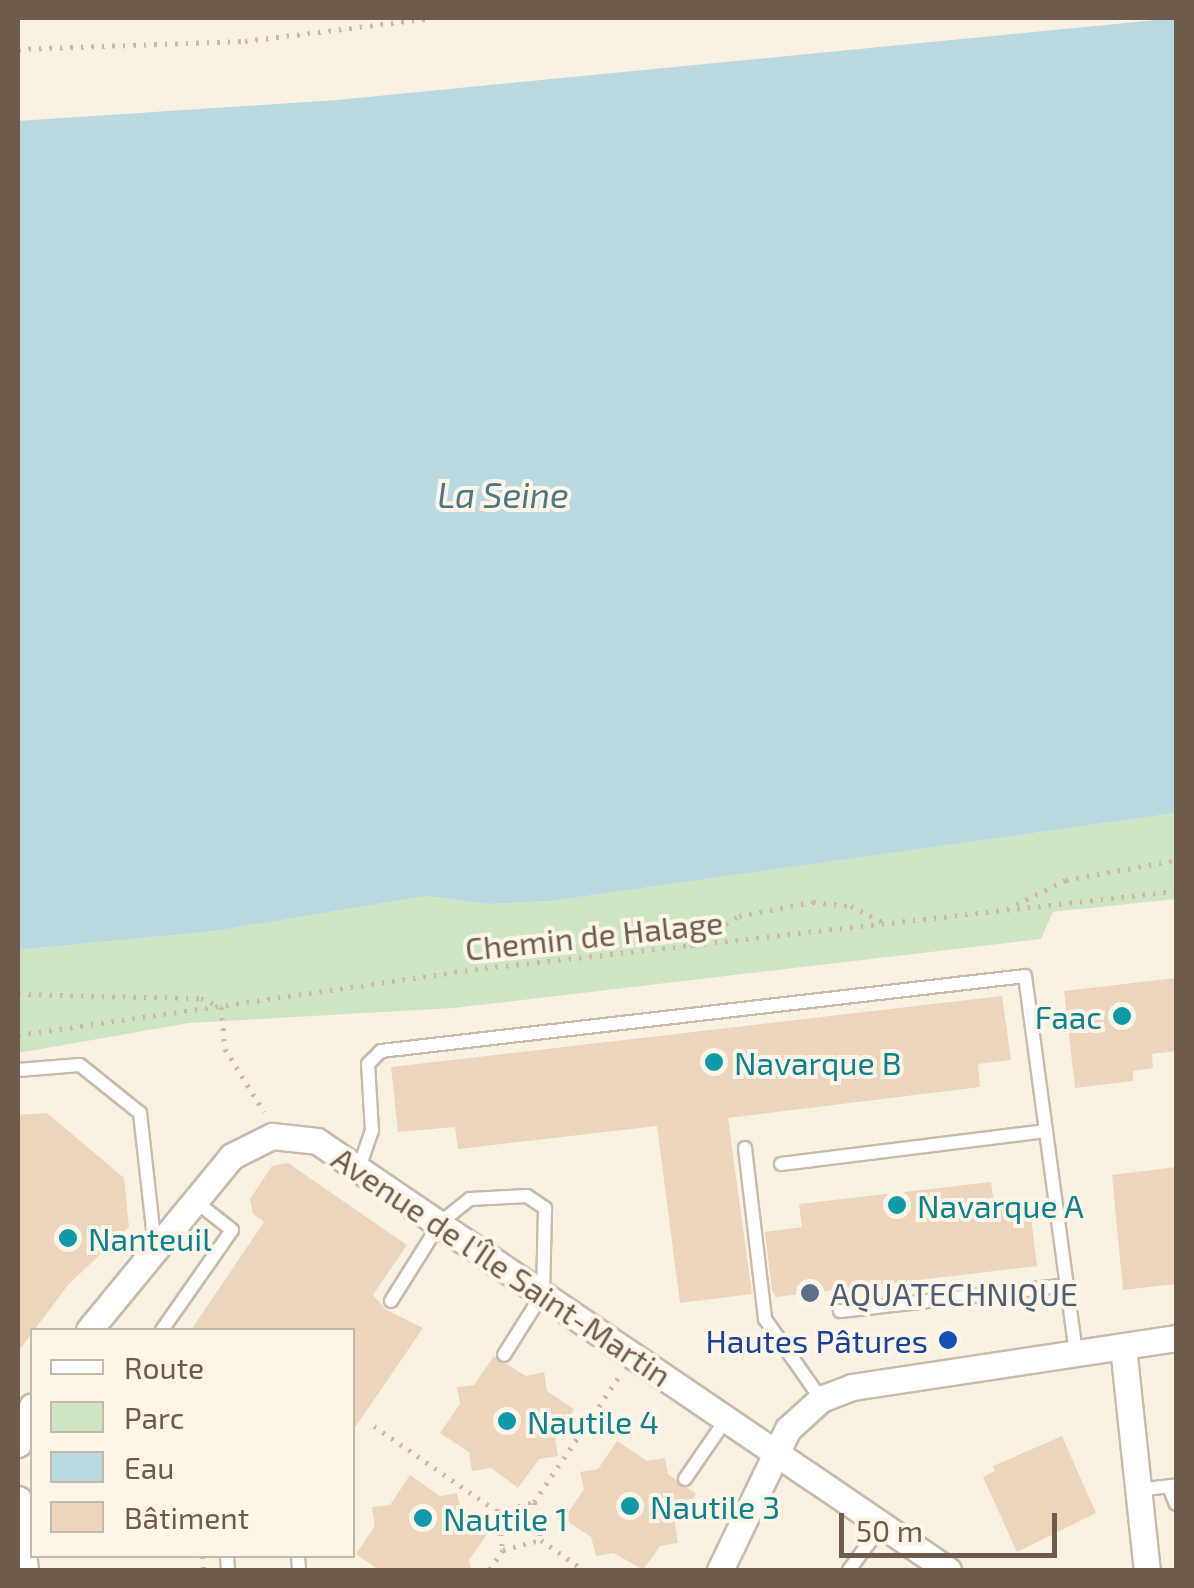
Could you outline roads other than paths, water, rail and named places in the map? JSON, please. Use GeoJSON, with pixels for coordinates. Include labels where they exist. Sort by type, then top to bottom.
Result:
{"type":"FeatureCollection","features":[{"type":"Feature","properties":{"kind":"street","name":"Avenue de l'Île Saint-Martin"},"geometry":{"type":"LineString","coordinates":[[195,1202],[232,1156],[272,1136],[317,1141],[727,1418],[938,1568]]}},
{"type":"Feature","properties":{"kind":"street"},"geometry":{"type":"LineString","coordinates":[[91,1328],[195,1202]]}},
{"type":"Feature","properties":{"kind":"street"},"geometry":{"type":"LineString","coordinates":[[720,1570],[788,1429],[821,1399],[852,1387],[1176,1338]]}},
{"type":"Feature","properties":{"kind":"street"},"geometry":{"type":"LineString","coordinates":[[1123,1347],[1147,1570]]}},
{"type":"Feature","properties":{"kind":"street"},"geometry":{"type":"LineString","coordinates":[[18,1500],[25,1570]]}},
{"type":"Feature","properties":{"kind":"lane"},"geometry":{"type":"LineString","coordinates":[[359,1168],[372,1131],[368,1064],[380,1051],[1025,976],[1076,1354]]}},
{"type":"Feature","properties":{"kind":"lane"},"geometry":{"type":"LineString","coordinates":[[18,1070],[80,1065],[140,1114],[155,1250]]}},
{"type":"Feature","properties":{"kind":"lane"},"geometry":{"type":"LineString","coordinates":[[781,1164],[1046,1131]]}},
{"type":"Feature","properties":{"kind":"lane"},"geometry":{"type":"LineString","coordinates":[[744,1148],[765,1318],[821,1399]]}},
{"type":"Feature","properties":{"kind":"lane"},"geometry":{"type":"LineString","coordinates":[[391,1300],[440,1223],[470,1199],[527,1196],[545,1208],[544,1293],[504,1355]]}},
{"type":"Feature","properties":{"kind":"lane"},"geometry":{"type":"LineString","coordinates":[[163,1328],[232,1230],[195,1202]]}},
{"type":"Feature","properties":{"kind":"lane"},"geometry":{"type":"LineString","coordinates":[[840,1311],[1066,1284]]}},
{"type":"Feature","properties":{"kind":"lane"},"geometry":{"type":"LineString","coordinates":[[685,1479],[727,1418]]}},
{"type":"Feature","properties":{"kind":"lane"},"geometry":{"type":"LineString","coordinates":[[1138,1490],[1173,1486],[1176,1504]]}},
{"type":"Feature","properties":{"kind":"lane"},"geometry":{"type":"LineString","coordinates":[[849,1570],[882,1525]]}},
{"type":"Feature","properties":{"kind":"water","name":"La Seine"},"geometry":{"type":"Polygon","coordinates":[[[1176,18],[1176,813],[551,901],[487,904],[426,896],[216,931],[18,950],[18,121],[337,100],[1176,18]]]}},
{"type":"Feature","properties":{"kind":"place","name":"Faac"},"geometry":{"type":"Point","coordinates":[1122,1016]}},
{"type":"Feature","properties":{"kind":"place","name":"Navarque B"},"geometry":{"type":"Point","coordinates":[714,1062]}},
{"type":"Feature","properties":{"kind":"place","name":"Navarque A"},"geometry":{"type":"Point","coordinates":[897,1205]}},
{"type":"Feature","properties":{"kind":"place","name":"Nanteuil"},"geometry":{"type":"Point","coordinates":[68,1238]}},
{"type":"Feature","properties":{"kind":"place","name":"AQUATECHNIQUE"},"geometry":{"type":"Point","coordinates":[810,1293]}},
{"type":"Feature","properties":{"kind":"place","name":"Hautes Pâtures"},"geometry":{"type":"Point","coordinates":[948,1340]}},
{"type":"Feature","properties":{"kind":"place","name":"Nautile 4"},"geometry":{"type":"Point","coordinates":[507,1421]}},
{"type":"Feature","properties":{"kind":"place","name":"Nautile 3"},"geometry":{"type":"Point","coordinates":[630,1506]}},
{"type":"Feature","properties":{"kind":"place","name":"Nautile 1"},"geometry":{"type":"Point","coordinates":[423,1518]}}]}
